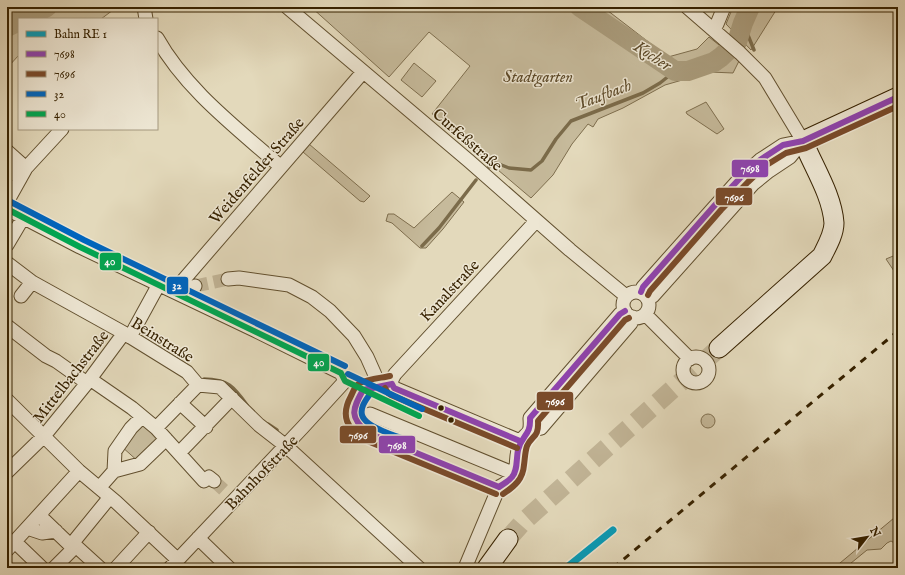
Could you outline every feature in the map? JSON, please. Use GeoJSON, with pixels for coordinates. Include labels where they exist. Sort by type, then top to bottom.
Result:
{"type":"FeatureCollection","features":[{"type":"Feature","properties":{"kind":"main road"},"geometry":{"type":"LineString","coordinates":[[719,348],[822,256],[831,236],[834,224],[829,200],[804,141],[898,97]]}},
{"type":"Feature","properties":{"kind":"main road"},"geometry":{"type":"LineString","coordinates":[[487,568],[508,539]]}},
{"type":"Feature","properties":{"kind":"street"},"geometry":{"type":"LineString","coordinates":[[144,7],[146,18]]}},
{"type":"Feature","properties":{"kind":"street","name":"Curfeßstraße"},"geometry":{"type":"LineString","coordinates":[[287,7],[536,221],[626,296]]}},
{"type":"Feature","properties":{"kind":"street"},"geometry":{"type":"LineString","coordinates":[[465,568],[499,487],[511,479],[515,474],[519,445],[530,430],[541,428],[631,323],[634,314],[649,307],[644,296],[643,287],[742,176],[760,160],[782,145],[804,141],[765,78],[740,52],[687,7]]}},
{"type":"Feature","properties":{"kind":"street"},"geometry":{"type":"LineString","coordinates":[[712,29],[717,24],[724,7]]}},
{"type":"Feature","properties":{"kind":"street"},"geometry":{"type":"LineString","coordinates":[[158,40],[190,84],[281,167]]}},
{"type":"Feature","properties":{"kind":"street","name":"Weidenfelder Straße"},"geometry":{"type":"LineString","coordinates":[[174,291],[363,72]]}},
{"type":"Feature","properties":{"kind":"street"},"geometry":{"type":"LineString","coordinates":[[7,202],[23,173],[61,130]]}},
{"type":"Feature","properties":{"kind":"street"},"geometry":{"type":"LineString","coordinates":[[7,151],[23,173]]}},
{"type":"Feature","properties":{"kind":"street"},"geometry":{"type":"LineString","coordinates":[[7,167],[23,173]]}},
{"type":"Feature","properties":{"kind":"street"},"geometry":{"type":"LineString","coordinates":[[7,209],[80,247],[187,298],[195,286]]}},
{"type":"Feature","properties":{"kind":"street"},"geometry":{"type":"LineString","coordinates":[[7,245],[23,218]]}},
{"type":"Feature","properties":{"kind":"street","name":"Kanalstraße"},"geometry":{"type":"LineString","coordinates":[[519,445],[394,388],[392,380],[395,374],[536,221]]}},
{"type":"Feature","properties":{"kind":"street","name":"Beinstraße"},"geometry":{"type":"LineString","coordinates":[[7,263],[32,282],[127,335],[187,372],[198,385],[220,387],[419,568]]}},
{"type":"Feature","properties":{"kind":"street"},"geometry":{"type":"LineString","coordinates":[[228,279],[239,278],[289,285],[312,297],[330,311],[354,336],[367,357],[375,375]]}},
{"type":"Feature","properties":{"kind":"street"},"geometry":{"type":"LineString","coordinates":[[20,296],[32,282]]}},
{"type":"Feature","properties":{"kind":"street","name":"Mittelbachstraße"},"geometry":{"type":"LineString","coordinates":[[7,472],[44,436],[127,335],[159,284]]}},
{"type":"Feature","properties":{"kind":"street"},"geometry":{"type":"LineString","coordinates":[[644,296],[631,293],[626,296],[623,304],[690,359]]}},
{"type":"Feature","properties":{"kind":"street","name":"Bahnhofstraße"},"geometry":{"type":"LineString","coordinates":[[174,564],[198,538],[230,495],[286,446],[343,385],[345,381],[341,373],[187,298]]}},
{"type":"Feature","properties":{"kind":"street"},"geometry":{"type":"LineString","coordinates":[[7,326],[46,356],[89,381],[139,414],[156,428],[204,481],[209,477],[214,481]]}},
{"type":"Feature","properties":{"kind":"street"},"geometry":{"type":"LineString","coordinates":[[156,428],[198,385]]}},
{"type":"Feature","properties":{"kind":"street"},"geometry":{"type":"LineString","coordinates":[[179,453],[206,427],[232,398]]}},
{"type":"Feature","properties":{"kind":"street"},"geometry":{"type":"LineString","coordinates":[[9,399],[79,471],[149,532],[174,564]]}},
{"type":"Feature","properties":{"kind":"street"},"geometry":{"type":"LineString","coordinates":[[180,403],[206,427]]}},
{"type":"Feature","properties":{"kind":"street"},"geometry":{"type":"LineString","coordinates":[[54,568],[72,550],[75,540],[99,512],[114,471],[115,451],[139,414]]}},
{"type":"Feature","properties":{"kind":"street"},"geometry":{"type":"LineString","coordinates":[[370,414],[515,474]]}},
{"type":"Feature","properties":{"kind":"street"},"geometry":{"type":"LineString","coordinates":[[114,471],[142,466],[166,439]]}},
{"type":"Feature","properties":{"kind":"street"},"geometry":{"type":"LineString","coordinates":[[42,568],[11,546],[79,471]]}},
{"type":"Feature","properties":{"kind":"street"},"geometry":{"type":"LineString","coordinates":[[41,513],[43,520],[69,544],[78,548],[100,568]]}},
{"type":"Feature","properties":{"kind":"street"},"geometry":{"type":"LineString","coordinates":[[27,528],[42,533],[56,531]]}},
{"type":"Feature","properties":{"kind":"street"},"geometry":{"type":"LineString","coordinates":[[116,568],[149,532]]}},
{"type":"Feature","properties":{"kind":"street"},"geometry":{"type":"LineString","coordinates":[[198,538],[229,568]]}},
{"type":"Feature","properties":{"kind":"green space"},"geometry":{"type":"Polygon","coordinates":[[[7,7],[117,7],[102,18],[18,18],[18,56],[7,68],[7,7]]]}},
{"type":"Feature","properties":{"kind":"green space","name":"Stadtgarten"},"geometry":{"type":"Polygon","coordinates":[[[311,7],[603,7],[668,57],[697,49],[709,37],[739,61],[733,73],[710,72],[665,85],[623,108],[598,119],[593,127],[588,124],[572,144],[553,175],[531,198],[432,114],[470,66],[429,32],[389,77],[311,7]]]}},
{"type":"Feature","properties":{"kind":"green space"},"geometry":{"type":"Polygon","coordinates":[[[733,7],[778,7],[751,50],[726,24],[733,7]]]}},
{"type":"Feature","properties":{"kind":"green space"},"geometry":{"type":"Polygon","coordinates":[[[414,63],[436,81],[422,97],[401,80],[414,63]]]}},
{"type":"Feature","properties":{"kind":"green space"},"geometry":{"type":"Polygon","coordinates":[[[706,102],[724,129],[717,134],[686,112],[706,102]]]}},
{"type":"Feature","properties":{"kind":"green space"},"geometry":{"type":"Polygon","coordinates":[[[309,144],[370,196],[364,202],[360,201],[303,152],[309,144]]]}},
{"type":"Feature","properties":{"kind":"green space"},"geometry":{"type":"Polygon","coordinates":[[[452,192],[464,202],[426,248],[420,248],[392,223],[386,221],[388,214],[394,214],[414,228],[452,192]]]}},
{"type":"Feature","properties":{"kind":"green space"},"geometry":{"type":"Polygon","coordinates":[[[898,254],[898,277],[886,259],[898,254]]]}},
{"type":"Feature","properties":{"kind":"green space"},"geometry":{"type":"Polygon","coordinates":[[[614,329],[617,332],[547,412],[544,412],[544,410],[614,329]]]}},
{"type":"Feature","properties":{"kind":"green space"},"geometry":{"type":"Polygon","coordinates":[[[705,414],[711,414],[715,418],[715,424],[711,428],[705,428],[701,424],[701,418],[705,414]]]}},
{"type":"Feature","properties":{"kind":"green space"},"geometry":{"type":"Polygon","coordinates":[[[144,421],[163,439],[140,463],[121,446],[144,421]]]}},
{"type":"Feature","properties":{"kind":"green space"},"geometry":{"type":"Polygon","coordinates":[[[894,518],[897,522],[896,529],[898,538],[898,556],[896,546],[891,541],[881,549],[867,550],[845,568],[834,568],[894,518]]]}},
{"type":"Feature","properties":{"kind":"shaded area"},"geometry":{"type":"Polygon","coordinates":[[[540,7],[575,7],[557,12],[540,7]]]}},
{"type":"Feature","properties":{"kind":"waterway","name":"Kocher"},"geometry":{"type":"LineString","coordinates":[[26,18],[47,7]]}},
{"type":"Feature","properties":{"kind":"waterway","name":"Taufbach"},"geometry":{"type":"LineString","coordinates":[[580,7],[675,71],[688,71],[714,62],[721,57],[737,42],[750,7]]}},
{"type":"Feature","properties":{"kind":"waterway","name":"Kocher"},"geometry":{"type":"LineString","coordinates":[[7,27],[18,22]]}},
{"type":"Feature","properties":{"kind":"waterway"},"geometry":{"type":"LineString","coordinates":[[743,23],[754,50]]}},
{"type":"Feature","properties":{"kind":"waterway","name":"Taufbach"},"geometry":{"type":"LineString","coordinates":[[489,167],[494,162],[509,168],[531,170],[542,161],[556,139],[571,121],[643,93],[660,83],[675,71]]}},
{"type":"Feature","properties":{"kind":"waterway","name":"Taufbach"},"geometry":{"type":"LineString","coordinates":[[422,246],[439,228],[476,180]]}},
{"type":"Feature","properties":{"kind":"waterway"},"geometry":{"type":"LineString","coordinates":[[204,379],[212,379],[225,382],[230,385],[247,405]]}},
{"type":"Feature","properties":{"kind":"waterway"},"geometry":{"type":"LineString","coordinates":[[268,424],[277,430]]}},
{"type":"Feature","properties":{"kind":"tunnel"},"geometry":{"type":"LineString","coordinates":[[195,286],[228,279]]}},
{"type":"Feature","properties":{"kind":"tunnel"},"geometry":{"type":"LineString","coordinates":[[508,539],[523,522],[719,348]]}},
{"type":"Feature","properties":{"kind":"tunnel"},"geometry":{"type":"LineString","coordinates":[[214,481],[225,491]]}},
{"type":"Feature","properties":{"kind":"railway"},"geometry":{"type":"LineString","coordinates":[[613,568],[898,331]]}},
{"type":"Feature","properties":{"kind":"transit line","name":"7698"},"geometry":{"type":"LineString","coordinates":[[641,292],[643,287],[715,205],[742,176],[760,160],[783,145],[803,141],[898,97]]}},
{"type":"Feature","properties":{"kind":"transit line","name":"7696"},"geometry":{"type":"LineString","coordinates":[[648,295],[721,210],[765,166],[786,153],[806,148],[898,106]]}},
{"type":"Feature","properties":{"kind":"transit line","name":"32"},"geometry":{"type":"LineString","coordinates":[[11,202],[84,240],[345,366]]}},
{"type":"Feature","properties":{"kind":"transit line","name":"40"},"geometry":{"type":"LineString","coordinates":[[7,209],[80,247],[341,373],[345,381],[419,416]]}},
{"type":"Feature","properties":{"kind":"transit line","name":"7698"},"geometry":{"type":"LineString","coordinates":[[499,487],[509,480],[514,474],[518,450],[528,432],[530,418],[620,314],[625,311]]}},
{"type":"Feature","properties":{"kind":"transit line","name":"7696"},"geometry":{"type":"LineString","coordinates":[[503,494],[515,485],[522,474],[527,446],[537,431],[538,421],[625,320],[629,318]]}},
{"type":"Feature","properties":{"kind":"transit line","name":"32"},"geometry":{"type":"LineString","coordinates":[[348,374],[422,409]]}},
{"type":"Feature","properties":{"kind":"transit line","name":"7696"},"geometry":{"type":"LineString","coordinates":[[390,376],[363,382],[355,387],[346,410],[347,421],[350,427],[365,440],[496,494]]}},
{"type":"Feature","properties":{"kind":"transit line","name":"7698"},"geometry":{"type":"LineString","coordinates":[[392,384],[363,390],[356,403],[354,413],[355,418],[368,433],[499,487]]}},
{"type":"Feature","properties":{"kind":"transit line","name":"7698"},"geometry":{"type":"LineString","coordinates":[[392,384],[394,388],[520,441]]}},
{"type":"Feature","properties":{"kind":"transit line","name":"7696"},"geometry":{"type":"LineString","coordinates":[[385,388],[391,395],[517,448]]}},
{"type":"Feature","properties":{"kind":"transit line","name":"32"},"geometry":{"type":"LineString","coordinates":[[370,394],[362,409],[364,419],[369,424],[382,431],[409,440]]}},
{"type":"Feature","properties":{"kind":"transit line"},"geometry":{"type":"LineString","coordinates":[[566,568],[613,530]]}}]}
